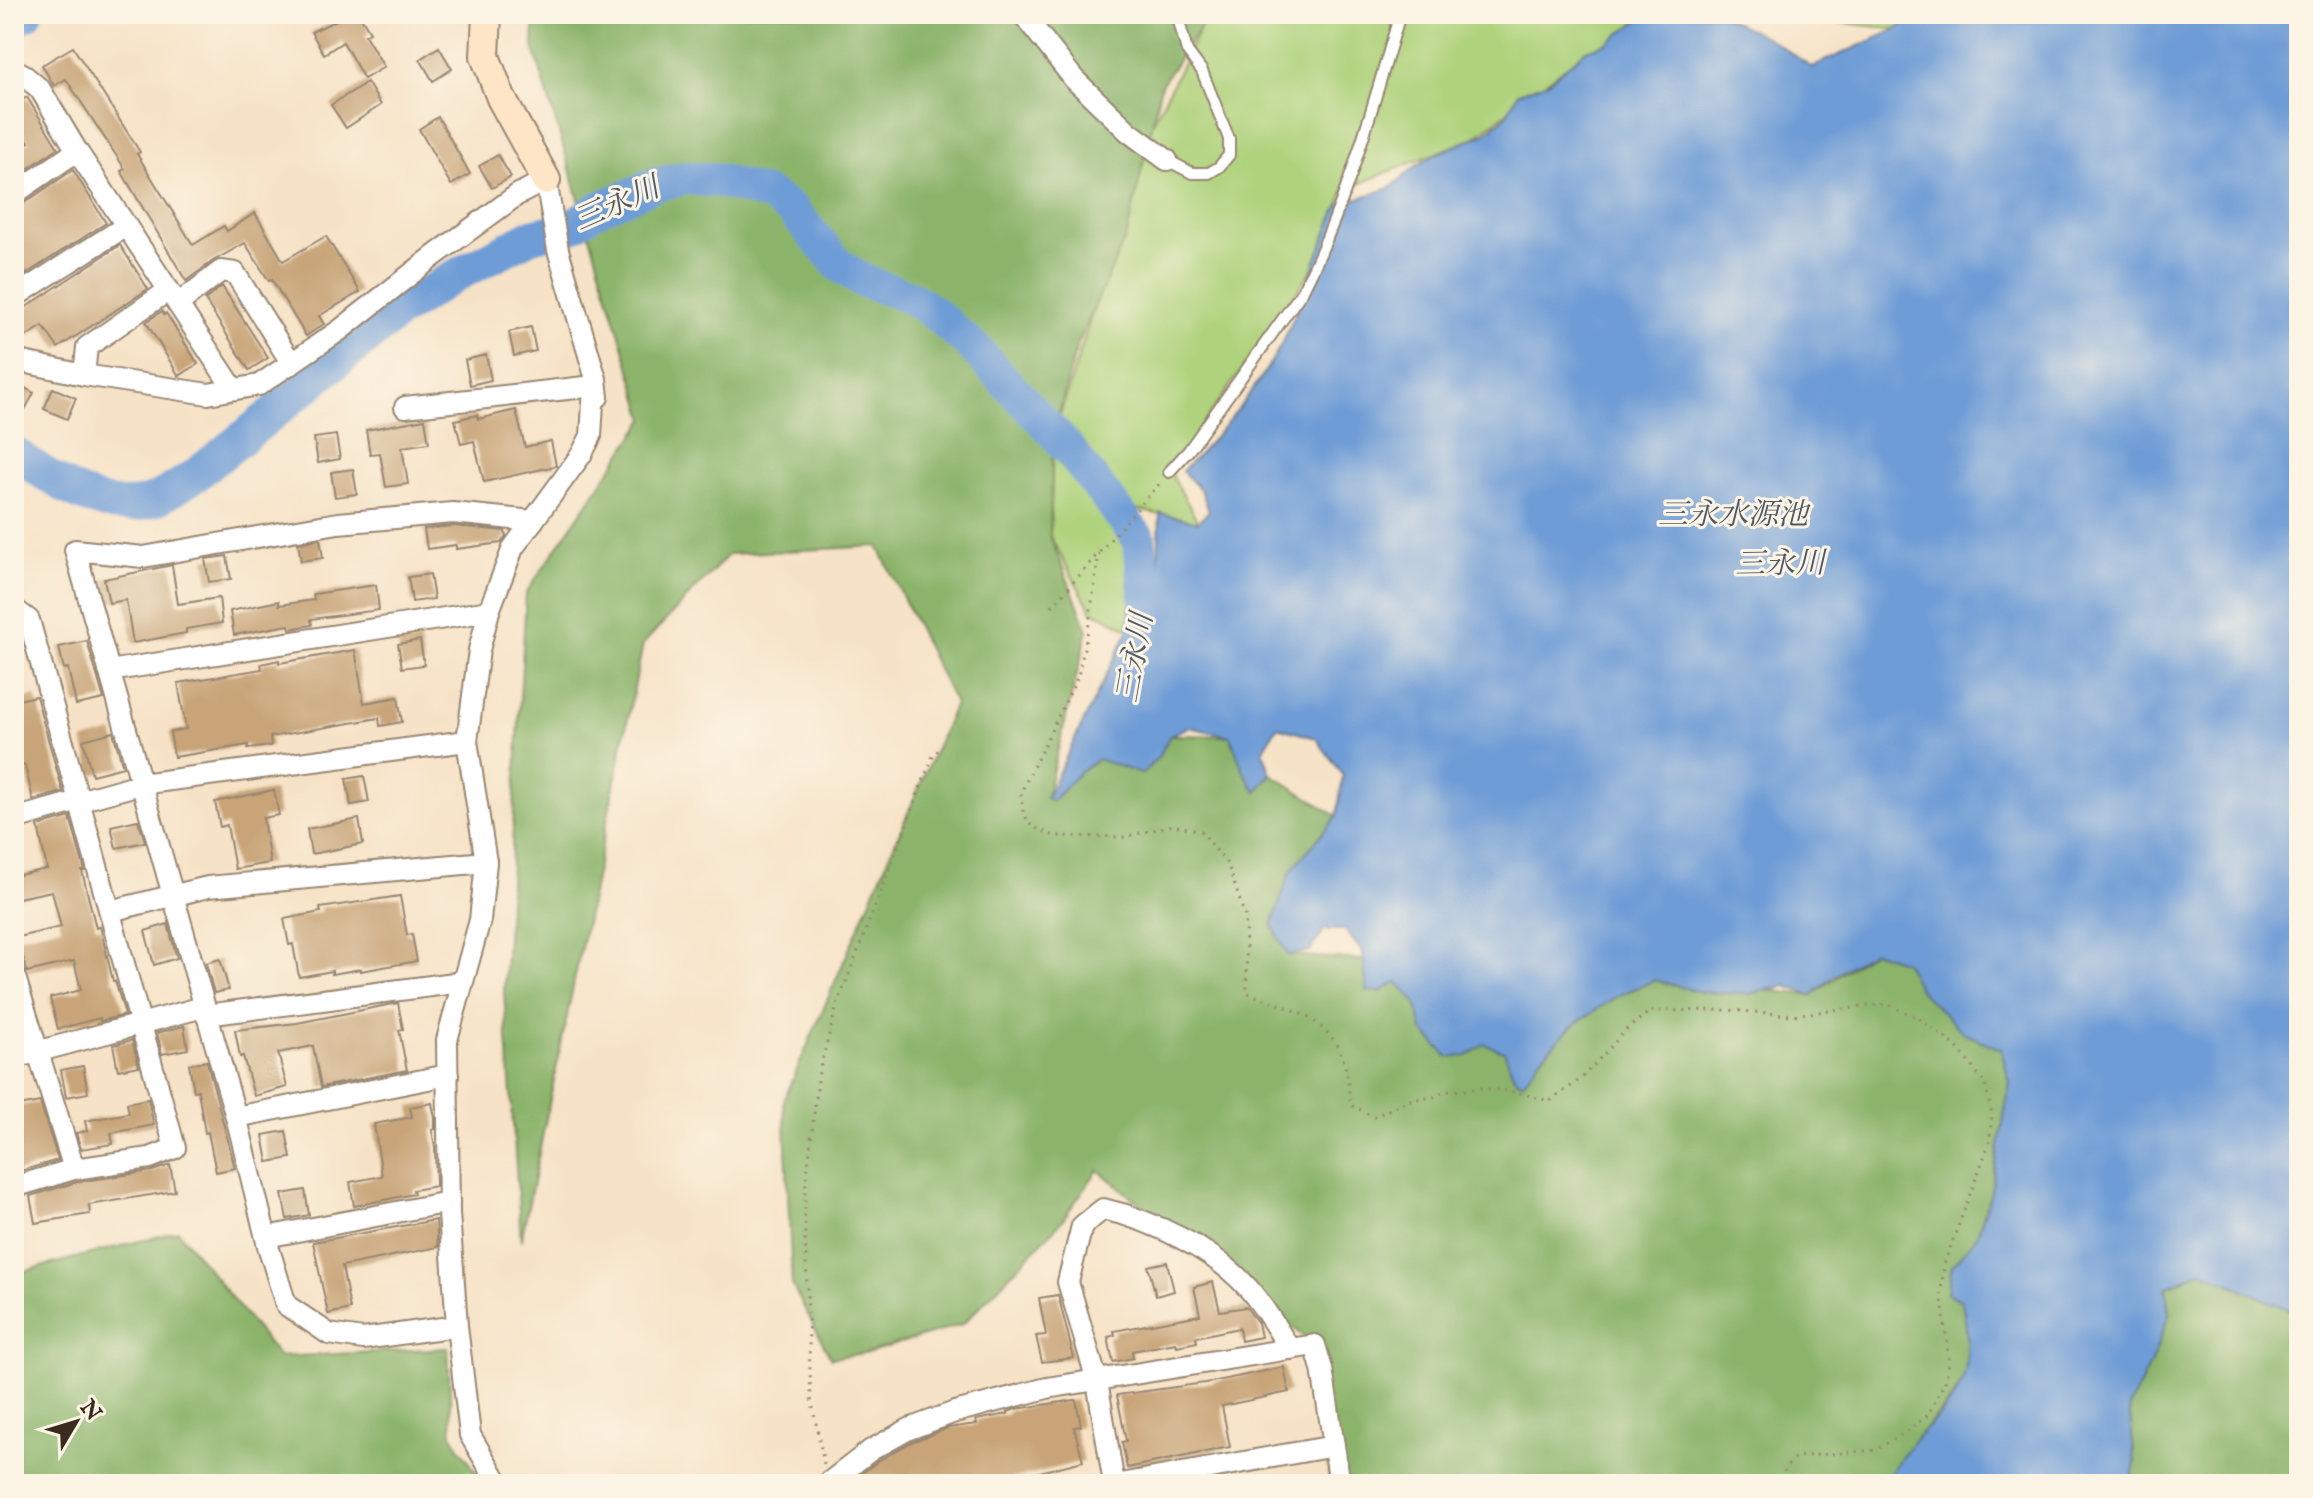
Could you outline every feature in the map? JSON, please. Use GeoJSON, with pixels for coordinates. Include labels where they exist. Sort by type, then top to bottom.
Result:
{"type":"FeatureCollection","features":[{"type":"Feature","properties":{"kind":"street"},"geometry":{"type":"LineString","coordinates":[[487,14],[485,56],[501,98],[546,180],[558,250],[596,379],[598,398],[594,386]]}},
{"type":"Feature","properties":{"kind":"street"},"geometry":{"type":"LineString","coordinates":[[1023,14],[1074,79],[1129,132],[1167,160]]}},
{"type":"Feature","properties":{"kind":"street"},"geometry":{"type":"LineString","coordinates":[[14,80],[21,73],[40,89],[77,151],[233,388]]}},
{"type":"Feature","properties":{"kind":"street"},"geometry":{"type":"LineString","coordinates":[[14,194],[77,151]]}},
{"type":"Feature","properties":{"kind":"street"},"geometry":{"type":"LineString","coordinates":[[14,360],[84,375],[208,394],[259,385],[340,330],[517,195],[546,180]]}},
{"type":"Feature","properties":{"kind":"street"},"geometry":{"type":"LineString","coordinates":[[14,297],[126,226]]}},
{"type":"Feature","properties":{"kind":"street"},"geometry":{"type":"LineString","coordinates":[[84,375],[87,347],[221,271],[235,273],[292,364]]}},
{"type":"Feature","properties":{"kind":"street"},"geometry":{"type":"LineString","coordinates":[[405,407],[594,386]]}},
{"type":"Feature","properties":{"kind":"street"},"geometry":{"type":"LineString","coordinates":[[499,1484],[470,1435],[457,1326],[449,1202],[447,1040],[480,920],[486,862],[467,741],[479,650],[489,611],[513,548],[581,455],[591,436],[594,386]]}},
{"type":"Feature","properties":{"kind":"street"},"geometry":{"type":"LineString","coordinates":[[457,1326],[363,1339],[329,1334],[286,1305],[236,1117],[75,550],[143,557],[338,523],[453,513],[533,521]]}},
{"type":"Feature","properties":{"kind":"street"},"geometry":{"type":"LineString","coordinates":[[109,671],[489,611]]}},
{"type":"Feature","properties":{"kind":"street"},"geometry":{"type":"LineString","coordinates":[[14,612],[29,620],[175,1148],[150,1158],[74,1169],[14,1187]]}},
{"type":"Feature","properties":{"kind":"street"},"geometry":{"type":"LineString","coordinates":[[14,819],[140,784],[467,741]]}},
{"type":"Feature","properties":{"kind":"street"},"geometry":{"type":"LineString","coordinates":[[110,911],[208,887],[486,862]]}},
{"type":"Feature","properties":{"kind":"street"},"geometry":{"type":"LineString","coordinates":[[14,974],[74,1169]]}},
{"type":"Feature","properties":{"kind":"street"},"geometry":{"type":"LineString","coordinates":[[14,1058],[141,1023],[204,1011],[462,982]]}},
{"type":"Feature","properties":{"kind":"street"},"geometry":{"type":"LineString","coordinates":[[236,1117],[448,1075]]}},
{"type":"Feature","properties":{"kind":"street"},"geometry":{"type":"LineString","coordinates":[[266,1237],[449,1202]]}},
{"type":"Feature","properties":{"kind":"street"},"geometry":{"type":"LineString","coordinates":[[1114,1484],[1097,1381],[1068,1282],[1082,1226],[1103,1209],[1136,1216],[1210,1255],[1248,1287],[1290,1349]]}},
{"type":"Feature","properties":{"kind":"street"},"geometry":{"type":"LineString","coordinates":[[828,1484],[871,1450],[909,1429],[955,1412],[1047,1388],[1315,1345],[1322,1369],[1340,1484]]}},
{"type":"Feature","properties":{"kind":"street"},"geometry":{"type":"LineString","coordinates":[[1121,1484],[1334,1446]]}},
{"type":"Feature","properties":{"kind":"lane"},"geometry":{"type":"LineString","coordinates":[[1167,160],[1192,173],[1209,173],[1229,155],[1229,139],[1202,71],[1187,51],[1177,14]]}},
{"type":"Feature","properties":{"kind":"lane"},"geometry":{"type":"LineString","coordinates":[[1169,472],[1206,426],[1302,292],[1355,164],[1400,14]]}},
{"type":"Feature","properties":{"kind":"path"},"geometry":{"type":"LineString","coordinates":[[1052,606],[1169,472]]}},
{"type":"Feature","properties":{"kind":"path"},"geometry":{"type":"LineString","coordinates":[[1099,553],[1078,676],[1021,792],[1023,812],[1031,826],[1054,836],[1124,837],[1173,825],[1201,831],[1228,865],[1245,916],[1247,993],[1304,1014],[1328,1033],[1342,1056],[1351,1105],[1374,1117],[1409,1100],[1482,1088],[1550,1101],[1581,1079],[1625,1031],[1650,1011],[1728,1010],[1793,1015],[1886,1004],[1917,1017],[1956,1046],[1985,1083],[1992,1116],[1989,1144],[1945,1261],[1941,1289],[1949,1362],[1945,1382],[1928,1415],[1908,1431],[1875,1450],[1796,1457],[1784,1469],[1788,1484]]}},
{"type":"Feature","properties":{"kind":"path"},"geometry":{"type":"LineString","coordinates":[[828,1484],[811,1398],[805,1234],[805,1190],[819,1072],[837,1005],[932,758],[940,748]]}},
{"type":"Feature","properties":{"kind":"green space"},"geometry":{"type":"Polygon","coordinates":[[[535,14],[1205,14],[1207,17],[1161,85],[1127,234],[1076,348],[1053,437],[1050,536],[1088,630],[1046,797],[1098,759],[1170,735],[1230,736],[1256,791],[1271,774],[1337,816],[1272,925],[1288,955],[1655,980],[1812,995],[1873,951],[1905,962],[1965,1034],[2001,1049],[2010,1083],[1991,1192],[1977,1236],[1952,1266],[1948,1294],[1962,1300],[1969,1356],[1965,1375],[1947,1404],[1880,1484],[1330,1484],[1314,1345],[1098,1170],[1060,1223],[963,1324],[870,1352],[831,1358],[792,1285],[784,1100],[955,704],[878,546],[729,554],[643,644],[521,1241],[504,992],[526,593],[645,419],[533,46],[535,14]]]}},
{"type":"Feature","properties":{"kind":"green space"},"geometry":{"type":"Polygon","coordinates":[[[1205,14],[1659,14],[1564,68],[1474,138],[1345,189],[1316,264],[1170,472],[1198,522],[1137,510],[1128,629],[1091,610],[1050,536],[1053,437],[1153,122],[1205,14]]]}},
{"type":"Feature","properties":{"kind":"green space"},"geometry":{"type":"Polygon","coordinates":[[[1763,14],[1914,14],[1897,29],[1763,14]]]}},
{"type":"Feature","properties":{"kind":"green space"},"geometry":{"type":"Polygon","coordinates":[[[178,1231],[279,1357],[448,1348],[452,1436],[484,1484],[14,1484],[14,1274],[178,1231]]]}},
{"type":"Feature","properties":{"kind":"green space"},"geometry":{"type":"Polygon","coordinates":[[[2201,1271],[2299,1314],[2299,1484],[2130,1484],[2135,1464],[2129,1407],[2169,1315],[2166,1287],[2201,1271]]]}},
{"type":"Feature","properties":{"kind":"water","name":"三永水源池"},"geometry":{"type":"Polygon","coordinates":[[[1647,14],[1719,14],[1768,38],[1812,67],[1897,29],[1914,14],[2299,14],[2299,1314],[2201,1271],[2166,1287],[2169,1315],[2150,1365],[2129,1407],[2135,1464],[2130,1484],[1880,1484],[1960,1387],[1967,1360],[1967,1331],[1962,1301],[1947,1293],[1952,1266],[1977,1236],[1991,1192],[2010,1083],[2001,1049],[1965,1034],[1920,991],[1905,962],[1873,951],[1812,995],[1786,986],[1749,994],[1700,992],[1655,980],[1617,996],[1571,1027],[1541,1058],[1523,1083],[1514,1077],[1504,1051],[1484,1044],[1467,1056],[1448,1057],[1423,1031],[1416,1002],[1397,982],[1381,992],[1367,991],[1363,952],[1345,930],[1324,930],[1310,951],[1288,955],[1272,925],[1290,872],[1337,816],[1343,775],[1316,738],[1277,727],[1263,751],[1271,774],[1256,792],[1244,772],[1230,736],[1189,727],[1170,735],[1160,755],[1142,774],[1098,759],[1080,772],[1052,801],[1046,798],[1158,570],[1160,513],[1198,522],[1209,511],[1201,490],[1182,471],[1240,407],[1276,353],[1293,319],[1339,204],[1390,188],[1434,155],[1486,133],[1506,116],[1518,93],[1548,82],[1586,50],[1607,43],[1647,14]]]}},
{"type":"Feature","properties":{"kind":"building"},"geometry":{"type":"Polygon","coordinates":[[[350,14],[359,14],[370,32],[365,35],[384,67],[364,79],[343,42],[324,54],[311,32],[350,14]]]}},
{"type":"Feature","properties":{"kind":"building"},"geometry":{"type":"Polygon","coordinates":[[[73,47],[140,152],[137,154],[193,245],[224,226],[227,231],[255,213],[283,261],[326,236],[360,292],[319,316],[324,324],[306,336],[245,243],[186,281],[121,171],[125,169],[66,79],[54,86],[42,65],[73,47]]]}},
{"type":"Feature","properties":{"kind":"building"},"geometry":{"type":"Polygon","coordinates":[[[439,47],[452,69],[433,81],[420,59],[439,47]]]}},
{"type":"Feature","properties":{"kind":"building"},"geometry":{"type":"Polygon","coordinates":[[[367,82],[381,105],[346,128],[331,105],[367,82]]]}},
{"type":"Feature","properties":{"kind":"building"},"geometry":{"type":"Polygon","coordinates":[[[27,97],[58,148],[14,178],[14,152],[29,142],[14,118],[14,105],[27,97]]]}},
{"type":"Feature","properties":{"kind":"building"},"geometry":{"type":"Polygon","coordinates":[[[438,117],[470,174],[451,185],[419,129],[438,117]]]}},
{"type":"Feature","properties":{"kind":"building"},"geometry":{"type":"Polygon","coordinates":[[[498,155],[511,177],[492,188],[479,166],[498,155]]]}},
{"type":"Feature","properties":{"kind":"building"},"geometry":{"type":"Polygon","coordinates":[[[73,170],[106,223],[21,277],[14,267],[14,207],[73,170]]]}},
{"type":"Feature","properties":{"kind":"building"},"geometry":{"type":"Polygon","coordinates":[[[120,245],[148,289],[58,348],[43,326],[14,344],[14,315],[120,245]]]}},
{"type":"Feature","properties":{"kind":"building"},"geometry":{"type":"Polygon","coordinates":[[[222,286],[268,358],[249,370],[205,300],[222,286]]]}},
{"type":"Feature","properties":{"kind":"building"},"geometry":{"type":"Polygon","coordinates":[[[162,311],[198,364],[179,376],[146,322],[162,311]]]}},
{"type":"Feature","properties":{"kind":"building"},"geometry":{"type":"Polygon","coordinates":[[[531,327],[536,351],[514,356],[509,332],[531,327]]]}},
{"type":"Feature","properties":{"kind":"building"},"geometry":{"type":"Polygon","coordinates":[[[486,355],[491,380],[470,385],[465,360],[486,355]]]}},
{"type":"Feature","properties":{"kind":"building"},"geometry":{"type":"Polygon","coordinates":[[[14,382],[34,393],[14,430],[14,382]]]}},
{"type":"Feature","properties":{"kind":"building"},"geometry":{"type":"Polygon","coordinates":[[[53,388],[76,398],[67,419],[44,409],[53,388]]]}},
{"type":"Feature","properties":{"kind":"building"},"geometry":{"type":"Polygon","coordinates":[[[516,410],[525,447],[551,441],[556,466],[484,482],[474,441],[461,444],[455,420],[477,415],[478,419],[516,410]]]}},
{"type":"Feature","properties":{"kind":"building"},"geometry":{"type":"Polygon","coordinates":[[[425,419],[429,443],[402,447],[408,484],[386,487],[380,453],[370,454],[366,430],[425,419]]]}},
{"type":"Feature","properties":{"kind":"building"},"geometry":{"type":"Polygon","coordinates":[[[336,435],[340,459],[318,463],[314,438],[336,435]]]}},
{"type":"Feature","properties":{"kind":"building"},"geometry":{"type":"Polygon","coordinates":[[[353,469],[357,494],[335,497],[331,472],[353,469]]]}},
{"type":"Feature","properties":{"kind":"building"},"geometry":{"type":"Polygon","coordinates":[[[453,526],[505,531],[506,536],[501,543],[427,549],[424,529],[453,526]]]}},
{"type":"Feature","properties":{"kind":"building"},"geometry":{"type":"Polygon","coordinates":[[[320,539],[323,558],[301,561],[298,543],[320,539]]]}},
{"type":"Feature","properties":{"kind":"building"},"geometry":{"type":"Polygon","coordinates":[[[227,556],[231,579],[209,582],[205,559],[227,556]]]}},
{"type":"Feature","properties":{"kind":"building"},"geometry":{"type":"Polygon","coordinates":[[[172,565],[178,604],[219,598],[222,623],[133,643],[126,600],[109,603],[104,579],[172,565]]]}},
{"type":"Feature","properties":{"kind":"building"},"geometry":{"type":"Polygon","coordinates":[[[430,574],[434,599],[412,602],[408,577],[430,574]]]}},
{"type":"Feature","properties":{"kind":"building"},"geometry":{"type":"Polygon","coordinates":[[[376,585],[379,610],[311,619],[312,625],[290,629],[289,625],[234,635],[230,611],[279,601],[279,605],[314,600],[313,594],[376,585]]]}},
{"type":"Feature","properties":{"kind":"building"},"geometry":{"type":"Polygon","coordinates":[[[420,640],[424,665],[402,668],[398,644],[420,640]]]}},
{"type":"Feature","properties":{"kind":"building"},"geometry":{"type":"Polygon","coordinates":[[[87,641],[104,699],[76,705],[68,668],[64,669],[59,647],[87,641]]]}},
{"type":"Feature","properties":{"kind":"building"},"geometry":{"type":"Polygon","coordinates":[[[355,650],[364,703],[398,697],[402,722],[380,726],[379,718],[270,737],[271,746],[248,749],[248,745],[174,757],[170,732],[186,729],[178,683],[262,669],[261,664],[279,660],[279,663],[355,650]]]}},
{"type":"Feature","properties":{"kind":"building"},"geometry":{"type":"Polygon","coordinates":[[[36,696],[63,792],[33,800],[25,765],[20,766],[14,740],[14,701],[36,696]]]}},
{"type":"Feature","properties":{"kind":"building"},"geometry":{"type":"Polygon","coordinates":[[[113,732],[123,767],[92,775],[83,740],[113,732]]]}},
{"type":"Feature","properties":{"kind":"building"},"geometry":{"type":"Polygon","coordinates":[[[364,776],[369,802],[351,805],[346,779],[364,776]]]}},
{"type":"Feature","properties":{"kind":"building"},"geometry":{"type":"Polygon","coordinates":[[[274,790],[279,815],[263,818],[270,863],[235,869],[227,825],[220,827],[215,802],[274,790]]]}},
{"type":"Feature","properties":{"kind":"building"},"geometry":{"type":"Polygon","coordinates":[[[70,817],[96,928],[100,926],[125,1015],[58,1029],[50,998],[81,990],[74,961],[27,972],[18,937],[61,927],[52,891],[14,899],[14,876],[47,869],[38,826],[70,817]]]}},
{"type":"Feature","properties":{"kind":"building"},"geometry":{"type":"Polygon","coordinates":[[[359,819],[363,844],[311,854],[307,829],[359,819]]]}},
{"type":"Feature","properties":{"kind":"building"},"geometry":{"type":"Polygon","coordinates":[[[138,820],[145,842],[116,848],[111,826],[138,820]]]}},
{"type":"Feature","properties":{"kind":"building"},"geometry":{"type":"Polygon","coordinates":[[[400,896],[407,935],[412,934],[417,961],[299,977],[293,944],[289,945],[284,919],[321,912],[320,908],[400,896]]]}},
{"type":"Feature","properties":{"kind":"building"},"geometry":{"type":"Polygon","coordinates":[[[168,924],[177,958],[154,965],[145,931],[168,924]]]}},
{"type":"Feature","properties":{"kind":"building"},"geometry":{"type":"Polygon","coordinates":[[[220,959],[229,990],[214,993],[206,963],[220,959]]]}},
{"type":"Feature","properties":{"kind":"building"},"geometry":{"type":"Polygon","coordinates":[[[398,1003],[403,1029],[399,1030],[407,1070],[321,1087],[313,1046],[278,1053],[287,1087],[254,1096],[243,1056],[240,1057],[235,1030],[297,1023],[398,1003]]]}},
{"type":"Feature","properties":{"kind":"building"},"geometry":{"type":"Polygon","coordinates":[[[184,1026],[188,1049],[162,1054],[157,1033],[184,1026]]]}},
{"type":"Feature","properties":{"kind":"building"},"geometry":{"type":"Polygon","coordinates":[[[132,1040],[139,1066],[118,1070],[113,1045],[132,1040]]]}},
{"type":"Feature","properties":{"kind":"building"},"geometry":{"type":"Polygon","coordinates":[[[207,1061],[235,1168],[216,1172],[198,1090],[194,1091],[189,1064],[207,1061]]]}},
{"type":"Feature","properties":{"kind":"building"},"geometry":{"type":"Polygon","coordinates":[[[83,1066],[88,1093],[66,1097],[61,1070],[83,1066]]]}},
{"type":"Feature","properties":{"kind":"building"},"geometry":{"type":"Polygon","coordinates":[[[148,1099],[154,1125],[111,1133],[113,1144],[81,1149],[76,1133],[87,1131],[85,1121],[129,1113],[127,1103],[148,1099]]]}},
{"type":"Feature","properties":{"kind":"building"},"geometry":{"type":"Polygon","coordinates":[[[40,1102],[58,1160],[14,1173],[14,1107],[40,1102]]]}},
{"type":"Feature","properties":{"kind":"building"},"geometry":{"type":"Polygon","coordinates":[[[432,1103],[436,1186],[413,1190],[414,1194],[354,1206],[350,1182],[382,1176],[374,1124],[412,1117],[410,1107],[432,1103]]]}},
{"type":"Feature","properties":{"kind":"building"},"geometry":{"type":"Polygon","coordinates":[[[286,1131],[291,1158],[268,1162],[263,1135],[286,1131]]]}},
{"type":"Feature","properties":{"kind":"building"},"geometry":{"type":"Polygon","coordinates":[[[170,1165],[175,1191],[89,1205],[90,1214],[35,1223],[30,1196],[77,1182],[152,1171],[170,1165]]]}},
{"type":"Feature","properties":{"kind":"building"},"geometry":{"type":"Polygon","coordinates":[[[305,1190],[309,1215],[287,1219],[282,1194],[305,1190]]]}},
{"type":"Feature","properties":{"kind":"building"},"geometry":{"type":"Polygon","coordinates":[[[436,1220],[438,1247],[342,1266],[350,1309],[328,1314],[313,1242],[436,1220]]]}},
{"type":"Feature","properties":{"kind":"building"},"geometry":{"type":"Polygon","coordinates":[[[1167,1262],[1174,1291],[1156,1296],[1148,1266],[1167,1262]]]}},
{"type":"Feature","properties":{"kind":"building"},"geometry":{"type":"Polygon","coordinates":[[[1213,1282],[1220,1311],[1246,1307],[1258,1323],[1261,1337],[1241,1341],[1239,1328],[1196,1337],[1197,1342],[1132,1351],[1133,1358],[1113,1362],[1108,1337],[1115,1335],[1114,1331],[1200,1315],[1194,1287],[1213,1282]]]}},
{"type":"Feature","properties":{"kind":"building"},"geometry":{"type":"Polygon","coordinates":[[[1058,1295],[1074,1358],[1042,1362],[1036,1336],[1046,1335],[1039,1298],[1058,1295]]]}},
{"type":"Feature","properties":{"kind":"building"},"geometry":{"type":"Polygon","coordinates":[[[1284,1367],[1289,1392],[1222,1406],[1230,1447],[1127,1468],[1122,1442],[1126,1441],[1117,1395],[1212,1382],[1284,1367]]]}},
{"type":"Feature","properties":{"kind":"building"},"geometry":{"type":"Polygon","coordinates":[[[1076,1400],[1081,1426],[1074,1427],[1083,1461],[992,1484],[848,1484],[878,1461],[914,1441],[948,1428],[977,1424],[976,1420],[1008,1414],[1016,1409],[1076,1400]]]}},
{"type":"Feature","properties":{"kind":"waterway"},"geometry":{"type":"LineString","coordinates":[[14,20],[26,14]]}},
{"type":"Feature","properties":{"kind":"waterway","name":"三永川"},"geometry":{"type":"LineString","coordinates":[[14,453],[57,482],[90,498],[123,505],[155,499],[196,475],[399,312],[451,278],[531,236],[570,227],[599,208],[657,184],[686,178],[720,181],[769,195],[792,210],[839,265],[863,281],[910,297],[934,313],[973,347],[1066,446],[1139,539],[1147,606],[1144,639]]}}]}
